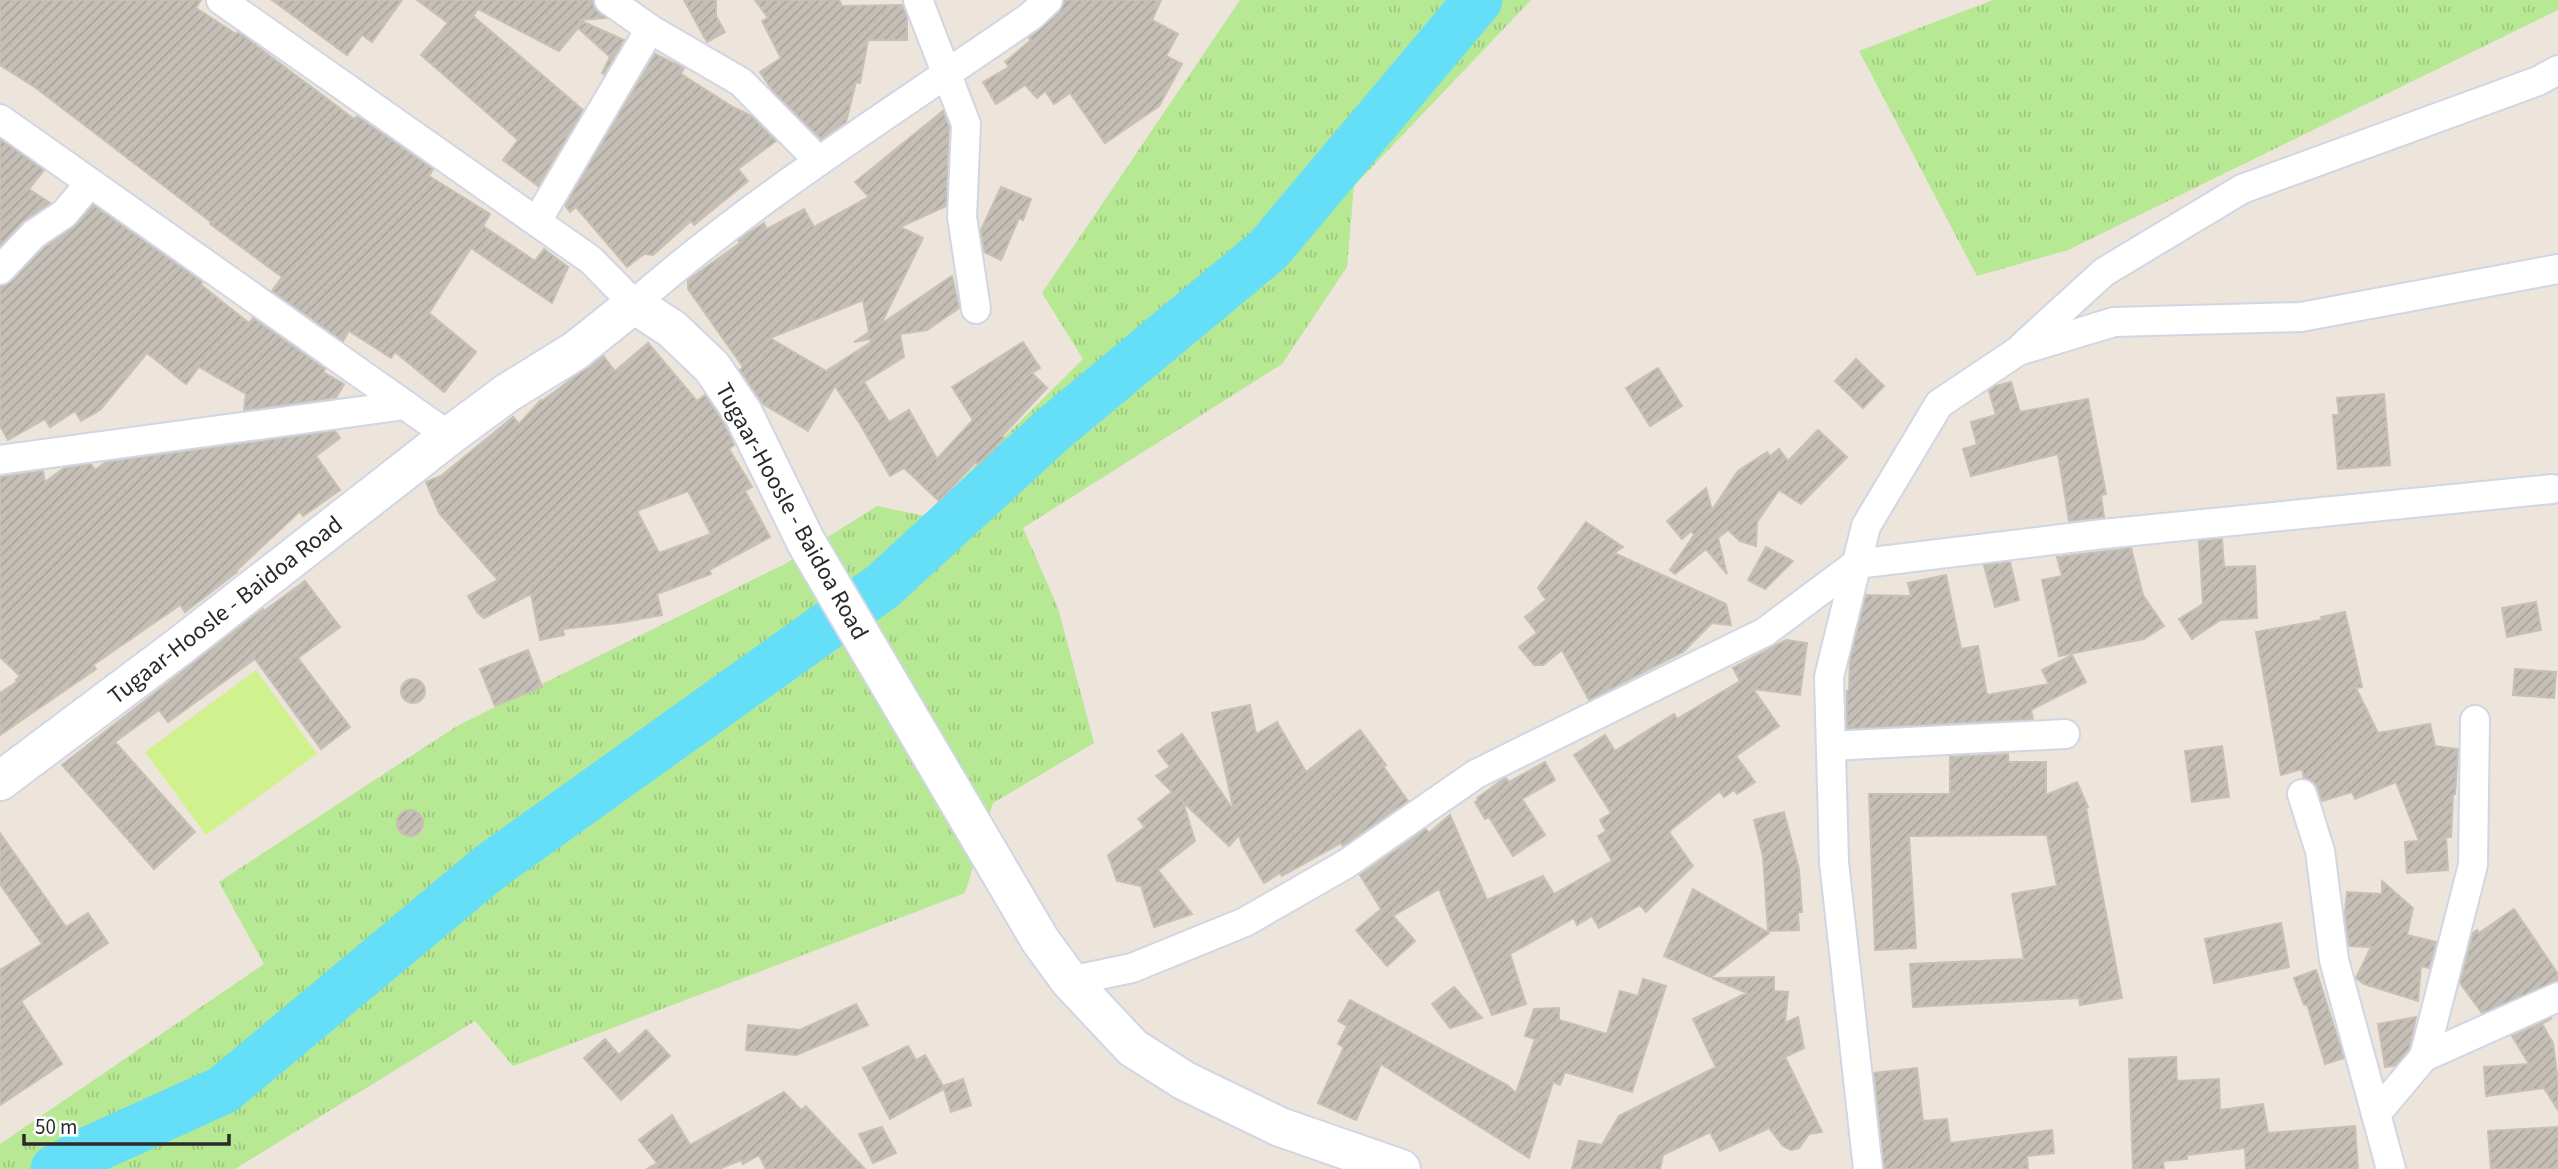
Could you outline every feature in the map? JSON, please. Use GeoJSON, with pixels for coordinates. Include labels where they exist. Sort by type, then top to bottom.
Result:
{"type":"FeatureCollection","features":[{"type":"Feature","properties":{"kind":"main road","name":"Tugaar-Hoosle - Baidoa Road"},"geometry":{"type":"LineString","coordinates":[[0,781],[180,646],[449,436],[508,393],[575,351],[634,304],[672,329],[712,367],[743,413],[806,542],[1040,940],[1070,981],[1133,1048],[1185,1081],[1280,1127],[1401,1169]]}},
{"type":"Feature","properties":{"kind":"street"},"geometry":{"type":"LineString","coordinates":[[221,0],[591,260],[634,304],[819,161],[1031,16],[1048,0]]}},
{"type":"Feature","properties":{"kind":"street"},"geometry":{"type":"LineString","coordinates":[[609,0],[650,29],[741,82],[819,161]]}},
{"type":"Feature","properties":{"kind":"street"},"geometry":{"type":"LineString","coordinates":[[918,0],[966,124],[962,217],[976,309]]}},
{"type":"Feature","properties":{"kind":"street"},"geometry":{"type":"LineString","coordinates":[[537,221],[650,29]]}},
{"type":"Feature","properties":{"kind":"street"},"geometry":{"type":"LineString","coordinates":[[1868,1169],[1834,862],[1829,677],[1866,526],[1939,404],[2018,351],[2104,272],[2242,189],[2538,81],[2558,70]]}},
{"type":"Feature","properties":{"kind":"street"},"geometry":{"type":"LineString","coordinates":[[0,119],[449,436]]}},
{"type":"Feature","properties":{"kind":"street"},"geometry":{"type":"LineString","coordinates":[[0,270],[34,234],[64,214],[90,183]]}},
{"type":"Feature","properties":{"kind":"street"},"geometry":{"type":"LineString","coordinates":[[2018,351],[2113,322],[2301,317],[2558,269]]}},
{"type":"Feature","properties":{"kind":"street"},"geometry":{"type":"LineString","coordinates":[[0,460],[405,405]]}},
{"type":"Feature","properties":{"kind":"street"},"geometry":{"type":"LineString","coordinates":[[1070,981],[1132,968],[1245,922],[1346,864],[1476,774],[1765,632],[1856,564],[2103,534],[2552,489]]}},
{"type":"Feature","properties":{"kind":"street"},"geometry":{"type":"LineString","coordinates":[[2424,1057],[2473,865],[2475,720]]}},
{"type":"Feature","properties":{"kind":"street"},"geometry":{"type":"LineString","coordinates":[[1831,746],[2065,734]]}},
{"type":"Feature","properties":{"kind":"street"},"geometry":{"type":"LineString","coordinates":[[2302,794],[2320,851],[2334,960],[2391,1169]]}},
{"type":"Feature","properties":{"kind":"street"},"geometry":{"type":"LineString","coordinates":[[2376,1114],[2424,1057],[2558,997]]}},
{"type":"Feature","properties":{"kind":"green space"},"geometry":{"type":"Polygon","coordinates":[[[1240,0],[1531,0],[1354,186],[1347,267],[1282,364],[1023,528],[1058,608],[1094,743],[993,803],[965,893],[513,1066],[475,1021],[235,1169],[0,1169],[0,1144],[264,964],[219,882],[457,726],[785,564],[877,506],[925,516],[1083,359],[1042,293],[1240,0]]]}},
{"type":"Feature","properties":{"kind":"green space"},"geometry":{"type":"Polygon","coordinates":[[[1993,0],[2558,0],[2558,10],[2068,250],[1977,276],[1859,51],[1993,0]]]}},
{"type":"Feature","properties":{"kind":"green space"},"geometry":{"type":"Polygon","coordinates":[[[256,670],[317,754],[206,835],[145,752],[256,670]]]}},
{"type":"Feature","properties":{"kind":"building"},"geometry":{"type":"Polygon","coordinates":[[[0,0],[201,0],[196,8],[236,34],[238,32],[354,119],[357,116],[433,169],[429,176],[490,214],[483,226],[535,261],[544,249],[568,267],[552,303],[471,248],[429,313],[476,352],[444,392],[395,352],[391,358],[349,331],[343,341],[272,291],[282,277],[36,88],[0,65],[0,0]]]}},
{"type":"Feature","properties":{"kind":"building"},"geometry":{"type":"Polygon","coordinates":[[[272,0],[402,0],[372,42],[362,35],[347,55],[272,0]]]}},
{"type":"Feature","properties":{"kind":"building"},"geometry":{"type":"Polygon","coordinates":[[[417,0],[593,0],[594,8],[606,18],[579,20],[624,40],[604,74],[602,73],[610,57],[578,28],[559,51],[478,9],[473,16],[583,110],[538,186],[503,160],[518,140],[421,55],[448,23],[417,0]]]}},
{"type":"Feature","properties":{"kind":"building"},"geometry":{"type":"Polygon","coordinates":[[[684,0],[716,0],[716,16],[725,32],[707,42],[684,0]]]}},
{"type":"Feature","properties":{"kind":"building"},"geometry":{"type":"Polygon","coordinates":[[[755,0],[839,0],[842,6],[902,5],[907,17],[907,40],[868,40],[860,83],[856,82],[846,122],[821,139],[773,91],[760,72],[781,58],[762,21],[768,18],[755,0]]]}},
{"type":"Feature","properties":{"kind":"building"},"geometry":{"type":"Polygon","coordinates":[[[1064,0],[1161,0],[1152,20],[1178,34],[1166,56],[1182,64],[1159,106],[1105,143],[1070,93],[1054,104],[1045,91],[1037,98],[1025,85],[996,104],[983,82],[1009,67],[1005,62],[1059,12],[1064,0]]]}},
{"type":"Feature","properties":{"kind":"building"},"geometry":{"type":"Polygon","coordinates":[[[655,54],[684,68],[681,74],[750,115],[776,141],[738,169],[748,181],[694,225],[691,221],[653,255],[644,254],[627,267],[576,207],[570,212],[565,205],[655,54]]]}},
{"type":"Feature","properties":{"kind":"building"},"geometry":{"type":"Polygon","coordinates":[[[943,111],[949,127],[946,206],[900,227],[923,238],[881,324],[952,276],[959,308],[927,330],[900,334],[904,357],[864,382],[889,422],[909,410],[937,459],[973,420],[952,387],[1023,342],[1040,368],[1032,373],[1047,388],[1002,436],[1004,438],[978,465],[976,462],[939,501],[904,468],[890,476],[835,386],[808,431],[763,404],[740,370],[743,367],[688,289],[688,280],[764,223],[767,229],[804,209],[814,227],[869,197],[855,182],[943,111]],[[863,300],[770,338],[826,371],[871,342],[870,339],[854,342],[869,332],[863,300]]]}},
{"type":"Feature","properties":{"kind":"building"},"geometry":{"type":"Polygon","coordinates":[[[0,139],[44,170],[29,189],[50,203],[22,222],[0,246],[0,139]]]}},
{"type":"Feature","properties":{"kind":"building"},"geometry":{"type":"Polygon","coordinates":[[[1001,187],[1031,199],[1023,220],[1019,218],[1001,260],[984,252],[981,230],[1001,187]]]}},
{"type":"Feature","properties":{"kind":"building"},"geometry":{"type":"Polygon","coordinates":[[[93,205],[202,282],[201,285],[249,323],[253,318],[325,369],[323,372],[344,384],[336,398],[244,410],[246,394],[199,367],[186,384],[147,353],[100,410],[81,421],[75,411],[50,427],[45,419],[8,440],[0,426],[0,286],[12,281],[45,247],[76,225],[93,205]]]}},
{"type":"Feature","properties":{"kind":"building"},"geometry":{"type":"Polygon","coordinates":[[[648,343],[697,401],[705,395],[734,445],[729,449],[752,487],[745,491],[770,537],[709,570],[711,574],[657,594],[662,615],[563,629],[564,635],[540,640],[531,594],[484,618],[477,612],[468,596],[498,580],[439,513],[426,482],[441,476],[513,417],[519,424],[541,400],[603,356],[615,371],[648,343]],[[688,491],[637,511],[659,553],[711,534],[688,491]]]}},
{"type":"Feature","properties":{"kind":"building"},"geometry":{"type":"Polygon","coordinates":[[[1856,359],[1884,386],[1863,408],[1835,381],[1856,359]]]}},
{"type":"Feature","properties":{"kind":"building"},"geometry":{"type":"Polygon","coordinates":[[[1658,368],[1682,406],[1650,426],[1626,388],[1658,368]]]}},
{"type":"Feature","properties":{"kind":"building"},"geometry":{"type":"Polygon","coordinates":[[[2011,382],[2020,412],[2088,399],[2106,494],[2101,495],[2104,517],[2069,521],[2058,454],[1971,476],[1963,449],[1977,445],[1971,422],[1996,415],[1989,391],[2011,382]]]}},
{"type":"Feature","properties":{"kind":"building"},"geometry":{"type":"Polygon","coordinates":[[[2384,394],[2390,465],[2338,469],[2333,415],[2339,415],[2337,398],[2384,394]]]}},
{"type":"Feature","properties":{"kind":"building"},"geometry":{"type":"Polygon","coordinates":[[[1818,430],[1847,457],[1801,504],[1779,490],[1757,522],[1756,546],[1740,541],[1728,530],[1718,538],[1727,574],[1706,549],[1675,574],[1670,570],[1694,535],[1691,531],[1682,539],[1667,521],[1706,488],[1712,510],[1738,471],[1767,452],[1770,456],[1779,449],[1788,461],[1818,430]]]}},
{"type":"Feature","properties":{"kind":"building"},"geometry":{"type":"Polygon","coordinates":[[[335,431],[340,438],[316,456],[340,490],[303,516],[300,511],[237,572],[185,612],[180,605],[93,665],[96,669],[0,735],[0,693],[17,682],[20,676],[0,657],[0,477],[43,471],[45,482],[64,468],[91,464],[95,470],[106,462],[335,431]]]}},
{"type":"Feature","properties":{"kind":"building"},"geometry":{"type":"Polygon","coordinates":[[[1586,522],[1623,547],[1614,553],[1726,604],[1731,625],[1712,623],[1683,652],[1589,700],[1562,650],[1543,665],[1534,665],[1519,647],[1537,633],[1525,617],[1546,600],[1538,588],[1586,522]]]}},
{"type":"Feature","properties":{"kind":"building"},"geometry":{"type":"Polygon","coordinates":[[[2222,539],[2224,567],[2255,566],[2257,618],[2220,620],[2192,639],[2179,619],[2203,604],[2199,541],[2222,539]]]}},
{"type":"Feature","properties":{"kind":"building"},"geometry":{"type":"Polygon","coordinates":[[[1766,547],[1793,561],[1765,589],[1748,580],[1766,547]]]}},
{"type":"Feature","properties":{"kind":"building"},"geometry":{"type":"Polygon","coordinates":[[[2131,548],[2143,595],[2164,626],[2144,639],[2059,656],[2042,580],[2062,576],[2057,557],[2131,548]]]}},
{"type":"Feature","properties":{"kind":"building"},"geometry":{"type":"Polygon","coordinates":[[[2010,562],[2019,600],[1995,607],[1984,565],[2010,562]]]}},
{"type":"Feature","properties":{"kind":"building"},"geometry":{"type":"Polygon","coordinates":[[[1946,575],[1961,649],[1978,646],[1987,695],[2049,684],[2042,670],[2072,655],[2086,682],[2031,710],[2033,719],[1847,729],[1850,660],[1866,595],[1911,596],[1908,583],[1946,575]]]}},
{"type":"Feature","properties":{"kind":"building"},"geometry":{"type":"Polygon","coordinates":[[[305,581],[340,627],[298,658],[350,727],[321,749],[255,659],[168,722],[159,710],[115,742],[195,832],[154,869],[62,765],[263,609],[264,611],[305,581]]]}},
{"type":"Feature","properties":{"kind":"building"},"geometry":{"type":"Polygon","coordinates":[[[2536,602],[2541,630],[2507,637],[2502,608],[2536,602]]]}},
{"type":"Feature","properties":{"kind":"building"},"geometry":{"type":"Polygon","coordinates":[[[2345,612],[2362,687],[2356,688],[2378,733],[2430,724],[2435,746],[2458,749],[2451,837],[2446,837],[2448,870],[2407,873],[2405,842],[2419,841],[2396,782],[2355,799],[2352,792],[2322,801],[2318,788],[2313,781],[2304,778],[2302,769],[2281,775],[2256,632],[2322,620],[2321,617],[2345,612]]]}},
{"type":"Feature","properties":{"kind":"building"},"geometry":{"type":"Polygon","coordinates":[[[1786,640],[1807,643],[1800,695],[1753,689],[1779,726],[1736,756],[1755,782],[1737,794],[1734,790],[1724,797],[1720,791],[1669,832],[1693,866],[1646,912],[1640,905],[1599,928],[1592,916],[1577,925],[1574,918],[1510,954],[1526,1004],[1492,1015],[1439,889],[1393,916],[1415,941],[1387,966],[1356,930],[1381,909],[1360,875],[1426,829],[1429,833],[1450,815],[1487,900],[1543,876],[1554,894],[1612,861],[1598,836],[1606,831],[1600,820],[1611,813],[1574,755],[1605,735],[1615,751],[1674,714],[1677,719],[1740,681],[1733,668],[1786,640]]]}},
{"type":"Feature","properties":{"kind":"building"},"geometry":{"type":"Polygon","coordinates":[[[528,650],[542,687],[495,706],[480,669],[528,650]]]}},
{"type":"Feature","properties":{"kind":"building"},"geometry":{"type":"Polygon","coordinates":[[[2515,669],[2556,672],[2554,698],[2513,695],[2515,669]]]}},
{"type":"Feature","properties":{"kind":"building"},"geometry":{"type":"Polygon","coordinates":[[[413,679],[422,682],[425,691],[422,700],[413,703],[404,700],[401,691],[404,682],[413,679]]]}},
{"type":"Feature","properties":{"kind":"building"},"geometry":{"type":"Polygon","coordinates":[[[1250,705],[1256,734],[1277,722],[1306,772],[1360,730],[1408,801],[1343,846],[1341,843],[1264,883],[1239,835],[1229,846],[1183,802],[1195,841],[1158,870],[1192,914],[1154,927],[1141,886],[1117,881],[1108,855],[1145,827],[1138,819],[1172,792],[1156,776],[1170,767],[1158,751],[1182,734],[1234,811],[1212,713],[1250,705]]]}},
{"type":"Feature","properties":{"kind":"building"},"geometry":{"type":"Polygon","coordinates":[[[2222,746],[2229,797],[2192,802],[2185,751],[2222,746]]]}},
{"type":"Feature","properties":{"kind":"building"},"geometry":{"type":"Polygon","coordinates":[[[2008,754],[2008,762],[2046,762],[2046,795],[2077,782],[2088,807],[2086,808],[2122,998],[2080,1005],[2079,998],[1913,1007],[1910,964],[2024,959],[2012,894],[2057,886],[2047,835],[1909,836],[1916,948],[1875,950],[1869,794],[1950,794],[1950,757],[2008,754]]]}},
{"type":"Feature","properties":{"kind":"building"},"geometry":{"type":"Polygon","coordinates":[[[1545,762],[1555,780],[1522,799],[1545,835],[1513,856],[1489,817],[1485,819],[1475,802],[1502,780],[1506,778],[1509,782],[1545,762]]]}},
{"type":"Feature","properties":{"kind":"building"},"geometry":{"type":"Polygon","coordinates":[[[410,810],[419,814],[423,823],[419,832],[410,836],[401,832],[397,823],[401,814],[410,810]]]}},
{"type":"Feature","properties":{"kind":"building"},"geometry":{"type":"Polygon","coordinates":[[[1784,812],[1799,870],[1802,912],[1798,912],[1799,930],[1768,931],[1763,856],[1754,820],[1784,812]]]}},
{"type":"Feature","properties":{"kind":"building"},"geometry":{"type":"Polygon","coordinates":[[[0,833],[66,927],[88,913],[108,943],[21,1001],[62,1064],[0,1105],[0,970],[42,944],[0,884],[0,833]]]}},
{"type":"Feature","properties":{"kind":"building"},"geometry":{"type":"Polygon","coordinates":[[[2382,881],[2413,908],[2407,935],[2436,942],[2429,968],[2421,966],[2418,1001],[2364,984],[2356,978],[2371,947],[2349,946],[2345,914],[2347,892],[2382,894],[2382,881]]]}},
{"type":"Feature","properties":{"kind":"building"},"geometry":{"type":"Polygon","coordinates":[[[1693,889],[1769,933],[1711,977],[1664,956],[1693,889]]]}},
{"type":"Feature","properties":{"kind":"building"},"geometry":{"type":"Polygon","coordinates":[[[2514,909],[2558,974],[2558,981],[2482,1013],[2460,983],[2473,933],[2477,930],[2479,933],[2514,909]]]}},
{"type":"Feature","properties":{"kind":"building"},"geometry":{"type":"Polygon","coordinates":[[[2281,923],[2289,967],[2214,983],[2205,939],[2281,923]]]}},
{"type":"Feature","properties":{"kind":"building"},"geometry":{"type":"Polygon","coordinates":[[[2316,970],[2344,1058],[2325,1064],[2307,1004],[2304,1005],[2294,978],[2316,970]]]}},
{"type":"Feature","properties":{"kind":"building"},"geometry":{"type":"Polygon","coordinates":[[[1774,977],[1774,991],[1788,992],[1785,1023],[1798,1017],[1804,1048],[1785,1057],[1822,1132],[1809,1134],[1799,1148],[1791,1150],[1783,1146],[1769,1128],[1720,1151],[1710,1132],[1663,1155],[1660,1169],[1572,1169],[1579,1141],[1602,1145],[1619,1116],[1716,1067],[1693,1019],[1747,993],[1712,978],[1774,977]]]}},
{"type":"Feature","properties":{"kind":"building"},"geometry":{"type":"Polygon","coordinates":[[[1643,979],[1666,986],[1632,1092],[1565,1072],[1560,1085],[1553,1082],[1529,1158],[1381,1064],[1356,1120],[1318,1103],[1344,1047],[1338,1044],[1347,1026],[1338,1021],[1350,1000],[1507,1085],[1516,1093],[1535,1039],[1525,1036],[1534,1009],[1559,1008],[1559,1020],[1607,1034],[1620,991],[1638,996],[1643,979]]]}},
{"type":"Feature","properties":{"kind":"building"},"geometry":{"type":"Polygon","coordinates":[[[1454,987],[1482,1018],[1450,1028],[1432,1004],[1454,987]]]}},
{"type":"Feature","properties":{"kind":"building"},"geometry":{"type":"Polygon","coordinates":[[[856,1004],[868,1025],[796,1055],[746,1050],[748,1025],[800,1030],[856,1004]]]}},
{"type":"Feature","properties":{"kind":"building"},"geometry":{"type":"Polygon","coordinates":[[[2416,1017],[2409,1049],[2396,1065],[2385,1067],[2378,1024],[2416,1017]]]}},
{"type":"Feature","properties":{"kind":"building"},"geometry":{"type":"Polygon","coordinates":[[[2552,1018],[2542,1024],[2553,1043],[2558,1081],[2558,1110],[2544,1088],[2486,1096],[2484,1067],[2529,1064],[2512,1036],[2552,1018]]]}},
{"type":"Feature","properties":{"kind":"building"},"geometry":{"type":"Polygon","coordinates":[[[646,1030],[670,1056],[621,1100],[584,1058],[605,1039],[619,1055],[646,1030]]]}},
{"type":"Feature","properties":{"kind":"building"},"geometry":{"type":"Polygon","coordinates":[[[908,1046],[916,1060],[925,1055],[943,1086],[963,1079],[971,1105],[951,1112],[944,1089],[890,1119],[863,1068],[908,1046]]]}},
{"type":"Feature","properties":{"kind":"building"},"geometry":{"type":"Polygon","coordinates":[[[2176,1057],[2177,1081],[2219,1079],[2220,1110],[2263,1104],[2268,1133],[2355,1126],[2358,1169],[2246,1169],[2245,1148],[2187,1155],[2187,1159],[2163,1161],[2164,1169],[2133,1169],[2129,1059],[2176,1057]]]}},
{"type":"Feature","properties":{"kind":"building"},"geometry":{"type":"Polygon","coordinates":[[[1917,1068],[1923,1121],[1947,1119],[1950,1143],[2052,1130],[2054,1153],[2027,1156],[2028,1169],[1884,1169],[1874,1073],[1917,1068]]]}},
{"type":"Feature","properties":{"kind":"building"},"geometry":{"type":"Polygon","coordinates":[[[784,1092],[801,1110],[806,1106],[865,1169],[766,1169],[759,1155],[743,1164],[741,1160],[719,1169],[647,1169],[657,1163],[639,1140],[672,1115],[690,1145],[784,1092]]]}},
{"type":"Feature","properties":{"kind":"building"},"geometry":{"type":"Polygon","coordinates":[[[882,1127],[896,1153],[873,1163],[859,1134],[882,1127]]]}},
{"type":"Feature","properties":{"kind":"building"},"geometry":{"type":"Polygon","coordinates":[[[2558,1127],[2558,1169],[2491,1169],[2488,1131],[2558,1127]]]}},
{"type":"Feature","properties":{"kind":"waterway"},"geometry":{"type":"LineString","coordinates":[[55,1169],[86,1152],[223,1090],[490,867],[883,586],[1051,431],[1268,250],[1478,0]]}}]}
